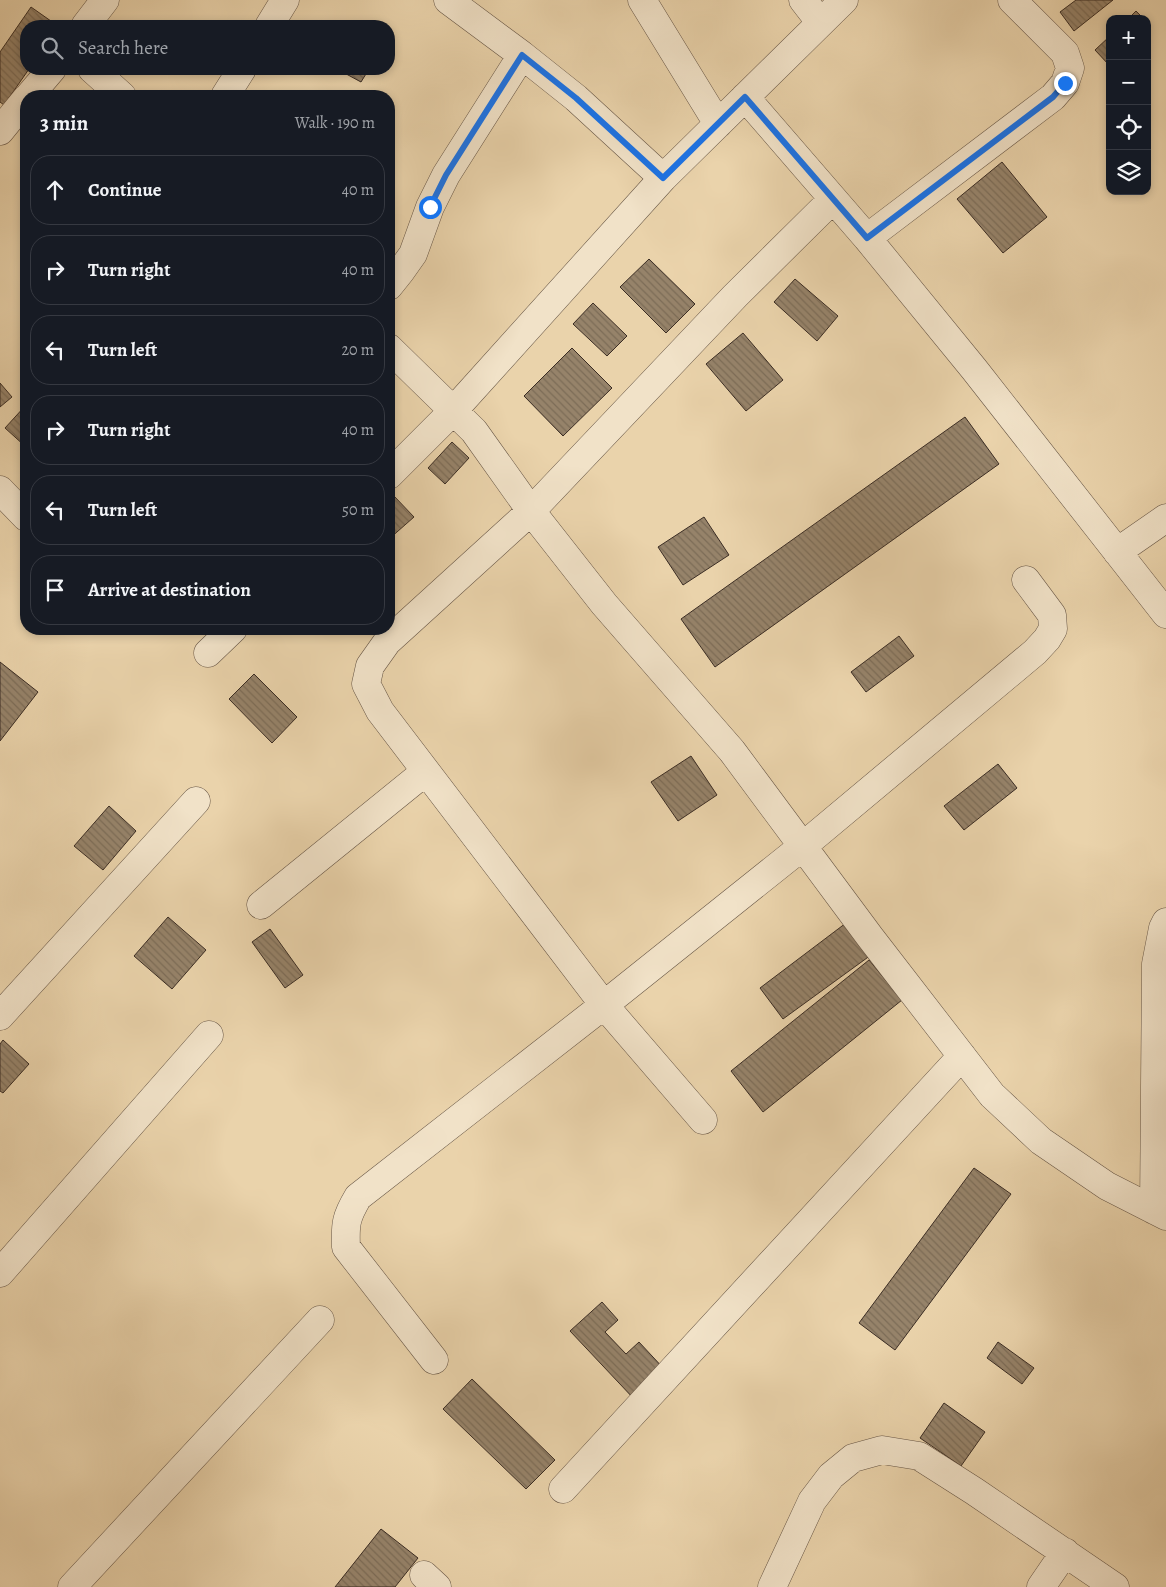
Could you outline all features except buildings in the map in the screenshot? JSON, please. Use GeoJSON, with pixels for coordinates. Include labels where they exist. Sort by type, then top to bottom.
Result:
{"type":"FeatureCollection","features":[{"type":"Feature","properties":{"kind":"street"},"geometry":{"type":"LineString","coordinates":[[90,20],[105,0]]}},
{"type":"Feature","properties":{"kind":"street"},"geometry":{"type":"LineString","coordinates":[[273,20],[285,0]]}},
{"type":"Feature","properties":{"kind":"street"},"geometry":{"type":"LineString","coordinates":[[448,0],[576,98],[663,178]]}},
{"type":"Feature","properties":{"kind":"street"},"geometry":{"type":"LineString","coordinates":[[642,0],[718,124]]}},
{"type":"Feature","properties":{"kind":"street"},"geometry":{"type":"LineString","coordinates":[[803,0],[820,22]]}},
{"type":"Feature","properties":{"kind":"street"},"geometry":{"type":"LineString","coordinates":[[395,469],[453,411],[663,178],[844,0]]}},
{"type":"Feature","properties":{"kind":"street"},"geometry":{"type":"LineString","coordinates":[[867,238],[1053,97],[1065,83],[1070,68],[1065,53],[1012,0]]}},
{"type":"Feature","properties":{"kind":"street"},"geometry":{"type":"LineString","coordinates":[[395,278],[413,254],[430,207],[446,175],[522,55]]}},
{"type":"Feature","properties":{"kind":"street"},"geometry":{"type":"LineString","coordinates":[[34,90],[47,75]]}},
{"type":"Feature","properties":{"kind":"street"},"geometry":{"type":"LineString","coordinates":[[99,75],[115,90]]}},
{"type":"Feature","properties":{"kind":"street"},"geometry":{"type":"LineString","coordinates":[[229,90],[238,75]]}},
{"type":"Feature","properties":{"kind":"street"},"geometry":{"type":"LineString","coordinates":[[745,97],[867,238],[988,386],[1166,614]]}},
{"type":"Feature","properties":{"kind":"street"},"geometry":{"type":"LineString","coordinates":[[0,131],[20,106]]}},
{"type":"Feature","properties":{"kind":"street"},"geometry":{"type":"LineString","coordinates":[[395,635],[531,511],[735,296],[833,198]]}},
{"type":"Feature","properties":{"kind":"street"},"geometry":{"type":"LineString","coordinates":[[395,354],[474,431],[531,511],[604,604],[732,751],[870,937],[992,1095],[1041,1141],[1107,1186],[1160,1213],[1156,964],[1163,928],[1166,922]]}},
{"type":"Feature","properties":{"kind":"street"},"geometry":{"type":"LineString","coordinates":[[1117,552],[1166,518]]}},
{"type":"Feature","properties":{"kind":"street"},"geometry":{"type":"LineString","coordinates":[[434,1360],[346,1247],[345,1228],[348,1212],[358,1196],[604,1005],[803,846],[1028,658],[1046,639],[1053,628],[1052,615],[1026,580]]}},
{"type":"Feature","properties":{"kind":"street"},"geometry":{"type":"LineString","coordinates":[[208,653],[227,635]]}},
{"type":"Feature","properties":{"kind":"street"},"geometry":{"type":"LineString","coordinates":[[395,635],[387,642],[370,666],[366,684],[380,711],[604,1005],[703,1120]]}},
{"type":"Feature","properties":{"kind":"street"},"geometry":{"type":"LineString","coordinates":[[261,905],[426,772]]}},
{"type":"Feature","properties":{"kind":"street"},"geometry":{"type":"LineString","coordinates":[[0,1016],[196,801]]}},
{"type":"Feature","properties":{"kind":"street"},"geometry":{"type":"LineString","coordinates":[[0,1273],[209,1035]]}},
{"type":"Feature","properties":{"kind":"street"},"geometry":{"type":"LineString","coordinates":[[563,1488],[962,1056]]}},
{"type":"Feature","properties":{"kind":"street"},"geometry":{"type":"LineString","coordinates":[[72,1587],[320,1320]]}},
{"type":"Feature","properties":{"kind":"street"},"geometry":{"type":"LineString","coordinates":[[772,1587],[812,1502],[831,1476],[853,1458],[882,1450],[919,1456],[1115,1587]]}},
{"type":"Feature","properties":{"kind":"street"},"geometry":{"type":"LineString","coordinates":[[1041,1587],[1065,1552]]}},
{"type":"Feature","properties":{"kind":"route"},"geometry":{"type":"LineString","coordinates":[[430,207],[446,175],[522,55],[576,98],[663,178],[745,97],[867,238],[1053,97],[1065,83]]}}]}
